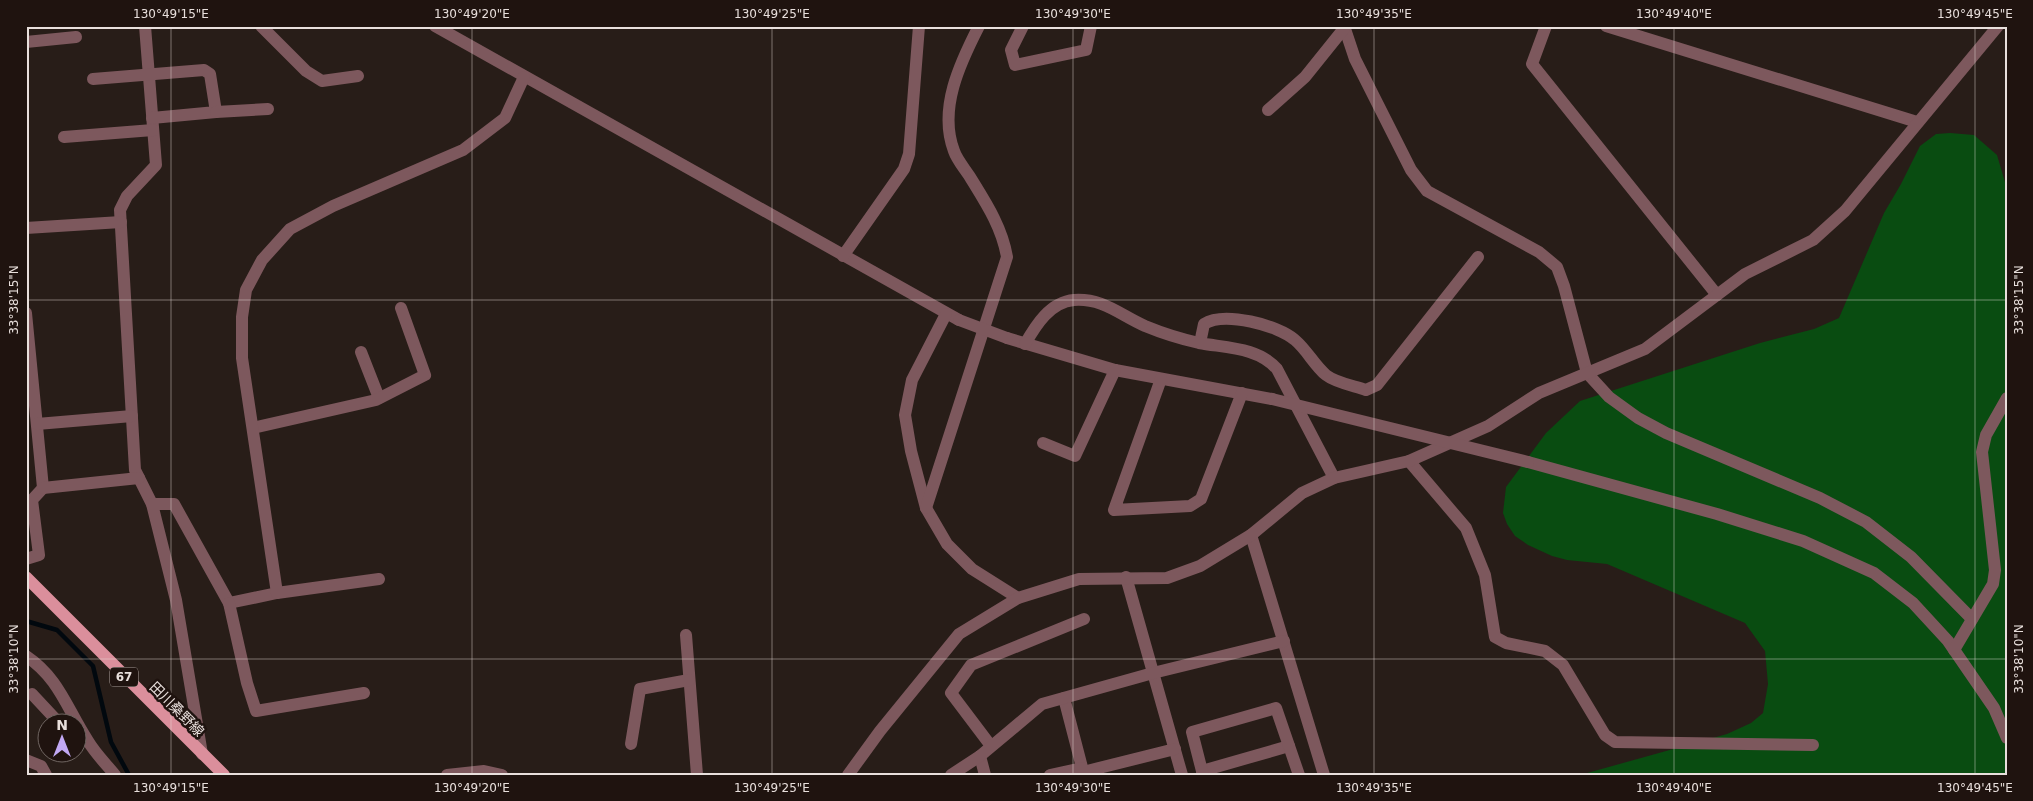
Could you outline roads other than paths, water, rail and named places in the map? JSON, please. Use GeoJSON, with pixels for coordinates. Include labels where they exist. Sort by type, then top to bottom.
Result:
{"type":"FeatureCollection","features":[{"type":"Feature","properties":{"kind":"main road","name":"田川桑野線"},"geometry":{"type":"LineString","coordinates":[[26,578],[224,775]]}},
{"type":"Feature","properties":{"kind":"street"},"geometry":{"type":"LineString","coordinates":[[145,26],[156,165],[127,196],[120,210],[135,470],[152,504],[176,600],[202,754]]}},
{"type":"Feature","properties":{"kind":"street"},"geometry":{"type":"LineString","coordinates":[[261,26],[306,71],[322,81],[358,76]]}},
{"type":"Feature","properties":{"kind":"street"},"geometry":{"type":"LineString","coordinates":[[435,26],[959,320],[1025,344],[1115,370],[1272,399],[1528,462],[1717,514],[1803,541],[1874,573],[1913,603],[1954,650],[1994,708],[2007,738]]}},
{"type":"Feature","properties":{"kind":"street"},"geometry":{"type":"LineString","coordinates":[[843,256],[904,169],[909,154],[919,26]]}},
{"type":"Feature","properties":{"kind":"street"},"geometry":{"type":"LineString","coordinates":[[926,508],[1007,257],[1004,239],[987,205],[954,151],[949,126],[950,94],[963,56],[979,26]]}},
{"type":"Feature","properties":{"kind":"street"},"geometry":{"type":"LineString","coordinates":[[1023,26],[1010,50],[1015,65],[1086,50],[1091,26]]}},
{"type":"Feature","properties":{"kind":"street"},"geometry":{"type":"LineString","coordinates":[[1546,26],[1532,64],[1717,296]]}},
{"type":"Feature","properties":{"kind":"street"},"geometry":{"type":"LineString","coordinates":[[1606,26],[1917,122]]}},
{"type":"Feature","properties":{"kind":"street"},"geometry":{"type":"LineString","coordinates":[[848,775],[880,731],[959,634],[1018,598],[1079,579],[1167,578],[1200,566],[1251,535],[1302,493],[1334,478],[1410,461],[1488,426],[1539,393],[1645,349],[1745,274],[1813,240],[1845,211],[1998,26]]}},
{"type":"Feature","properties":{"kind":"street"},"geometry":{"type":"LineString","coordinates":[[1268,110],[1304,76],[1345,28]]}},
{"type":"Feature","properties":{"kind":"street"},"geometry":{"type":"LineString","coordinates":[[1345,28],[1355,59],[1411,170],[1427,191],[1539,252],[1557,267],[1564,286],[1587,373],[1609,398],[1645,422],[1666,433],[1820,498],[1866,522],[1911,557],[1972,619]]}},
{"type":"Feature","properties":{"kind":"street"},"geometry":{"type":"LineString","coordinates":[[26,42],[76,37]]}},
{"type":"Feature","properties":{"kind":"street"},"geometry":{"type":"LineString","coordinates":[[94,79],[204,70],[210,74],[216,112]]}},
{"type":"Feature","properties":{"kind":"street"},"geometry":{"type":"LineString","coordinates":[[277,593],[242,358],[242,317],[246,290],[262,260],[290,229],[333,206],[463,150],[505,118],[524,77]]}},
{"type":"Feature","properties":{"kind":"street"},"geometry":{"type":"LineString","coordinates":[[64,137],[153,124],[216,112],[268,109]]}},
{"type":"Feature","properties":{"kind":"street"},"geometry":{"type":"LineString","coordinates":[[26,228],[120,222]]}},
{"type":"Feature","properties":{"kind":"street"},"geometry":{"type":"LineString","coordinates":[[1200,343],[1204,324],[1212,319],[1254,322],[1282,330],[1296,340],[1327,376],[1366,390],[1378,385],[1478,257]]}},
{"type":"Feature","properties":{"kind":"street"},"geometry":{"type":"LineString","coordinates":[[1025,344],[1037,322],[1053,308],[1072,300],[1096,300],[1144,326],[1174,337],[1246,350],[1268,359],[1277,369],[1334,478]]}},
{"type":"Feature","properties":{"kind":"street"},"geometry":{"type":"LineString","coordinates":[[253,428],[379,398],[425,375],[401,308]]}},
{"type":"Feature","properties":{"kind":"street"},"geometry":{"type":"LineString","coordinates":[[26,313],[43,488]]}},
{"type":"Feature","properties":{"kind":"street"},"geometry":{"type":"LineString","coordinates":[[946,314],[912,380],[905,414],[911,451],[926,508],[947,544],[972,569],[1018,598]]}},
{"type":"Feature","properties":{"kind":"street"},"geometry":{"type":"LineString","coordinates":[[361,352],[379,398]]}},
{"type":"Feature","properties":{"kind":"street"},"geometry":{"type":"LineString","coordinates":[[1042,443],[1076,456],[1115,370]]}},
{"type":"Feature","properties":{"kind":"street"},"geometry":{"type":"LineString","coordinates":[[1161,379],[1114,510],[1190,506],[1201,499],[1242,393]]}},
{"type":"Feature","properties":{"kind":"street"},"geometry":{"type":"LineString","coordinates":[[1954,650],[1993,584],[1995,570],[1982,452],[1986,435],[2007,398]]}},
{"type":"Feature","properties":{"kind":"street"},"geometry":{"type":"LineString","coordinates":[[37,424],[132,416]]}},
{"type":"Feature","properties":{"kind":"street"},"geometry":{"type":"LineString","coordinates":[[1410,461],[1466,528],[1485,575],[1495,637],[1506,643],[1545,651],[1563,665],[1605,736],[1615,742],[1813,745]]}},
{"type":"Feature","properties":{"kind":"street"},"geometry":{"type":"LineString","coordinates":[[26,559],[39,555],[32,500],[43,488],[139,478]]}},
{"type":"Feature","properties":{"kind":"street"},"geometry":{"type":"LineString","coordinates":[[152,504],[174,504],[229,603],[247,683],[256,711],[364,693]]}},
{"type":"Feature","properties":{"kind":"street"},"geometry":{"type":"LineString","coordinates":[[1251,535],[1324,775]]}},
{"type":"Feature","properties":{"kind":"street"},"geometry":{"type":"LineString","coordinates":[[1126,577],[1182,775]]}},
{"type":"Feature","properties":{"kind":"street"},"geometry":{"type":"LineString","coordinates":[[229,603],[277,593],[379,579]]}},
{"type":"Feature","properties":{"kind":"street"},"geometry":{"type":"LineString","coordinates":[[991,746],[950,692],[971,665],[1084,619]]}},
{"type":"Feature","properties":{"kind":"street"},"geometry":{"type":"LineString","coordinates":[[686,635],[697,775]]}},
{"type":"Feature","properties":{"kind":"street"},"geometry":{"type":"LineString","coordinates":[[951,775],[980,756],[1042,704],[1153,673],[1284,641]]}},
{"type":"Feature","properties":{"kind":"street"},"geometry":{"type":"LineString","coordinates":[[26,656],[38,664],[55,682],[88,742],[115,775]]}},
{"type":"Feature","properties":{"kind":"street"},"geometry":{"type":"LineString","coordinates":[[631,744],[640,689],[690,680]]}},
{"type":"Feature","properties":{"kind":"street"},"geometry":{"type":"LineString","coordinates":[[32,694],[51,714]]}},
{"type":"Feature","properties":{"kind":"street"},"geometry":{"type":"LineString","coordinates":[[1064,698],[1083,772]]}},
{"type":"Feature","properties":{"kind":"street"},"geometry":{"type":"LineString","coordinates":[[1289,746],[1203,773],[1192,732],[1276,708],[1300,775]]}},
{"type":"Feature","properties":{"kind":"street"},"geometry":{"type":"LineString","coordinates":[[1050,775],[1083,772],[1175,749]]}},
{"type":"Feature","properties":{"kind":"street"},"geometry":{"type":"LineString","coordinates":[[88,753],[97,753]]}},
{"type":"Feature","properties":{"kind":"street"},"geometry":{"type":"LineString","coordinates":[[980,756],[985,775]]}},
{"type":"Feature","properties":{"kind":"street"},"geometry":{"type":"LineString","coordinates":[[26,760],[41,766],[46,775]]}},
{"type":"Feature","properties":{"kind":"street"},"geometry":{"type":"LineString","coordinates":[[447,775],[484,771],[502,775]]}},
{"type":"Feature","properties":{"kind":"waterway"},"geometry":{"type":"LineString","coordinates":[[26,621],[57,630],[93,666],[111,742],[129,775]]}}]}
